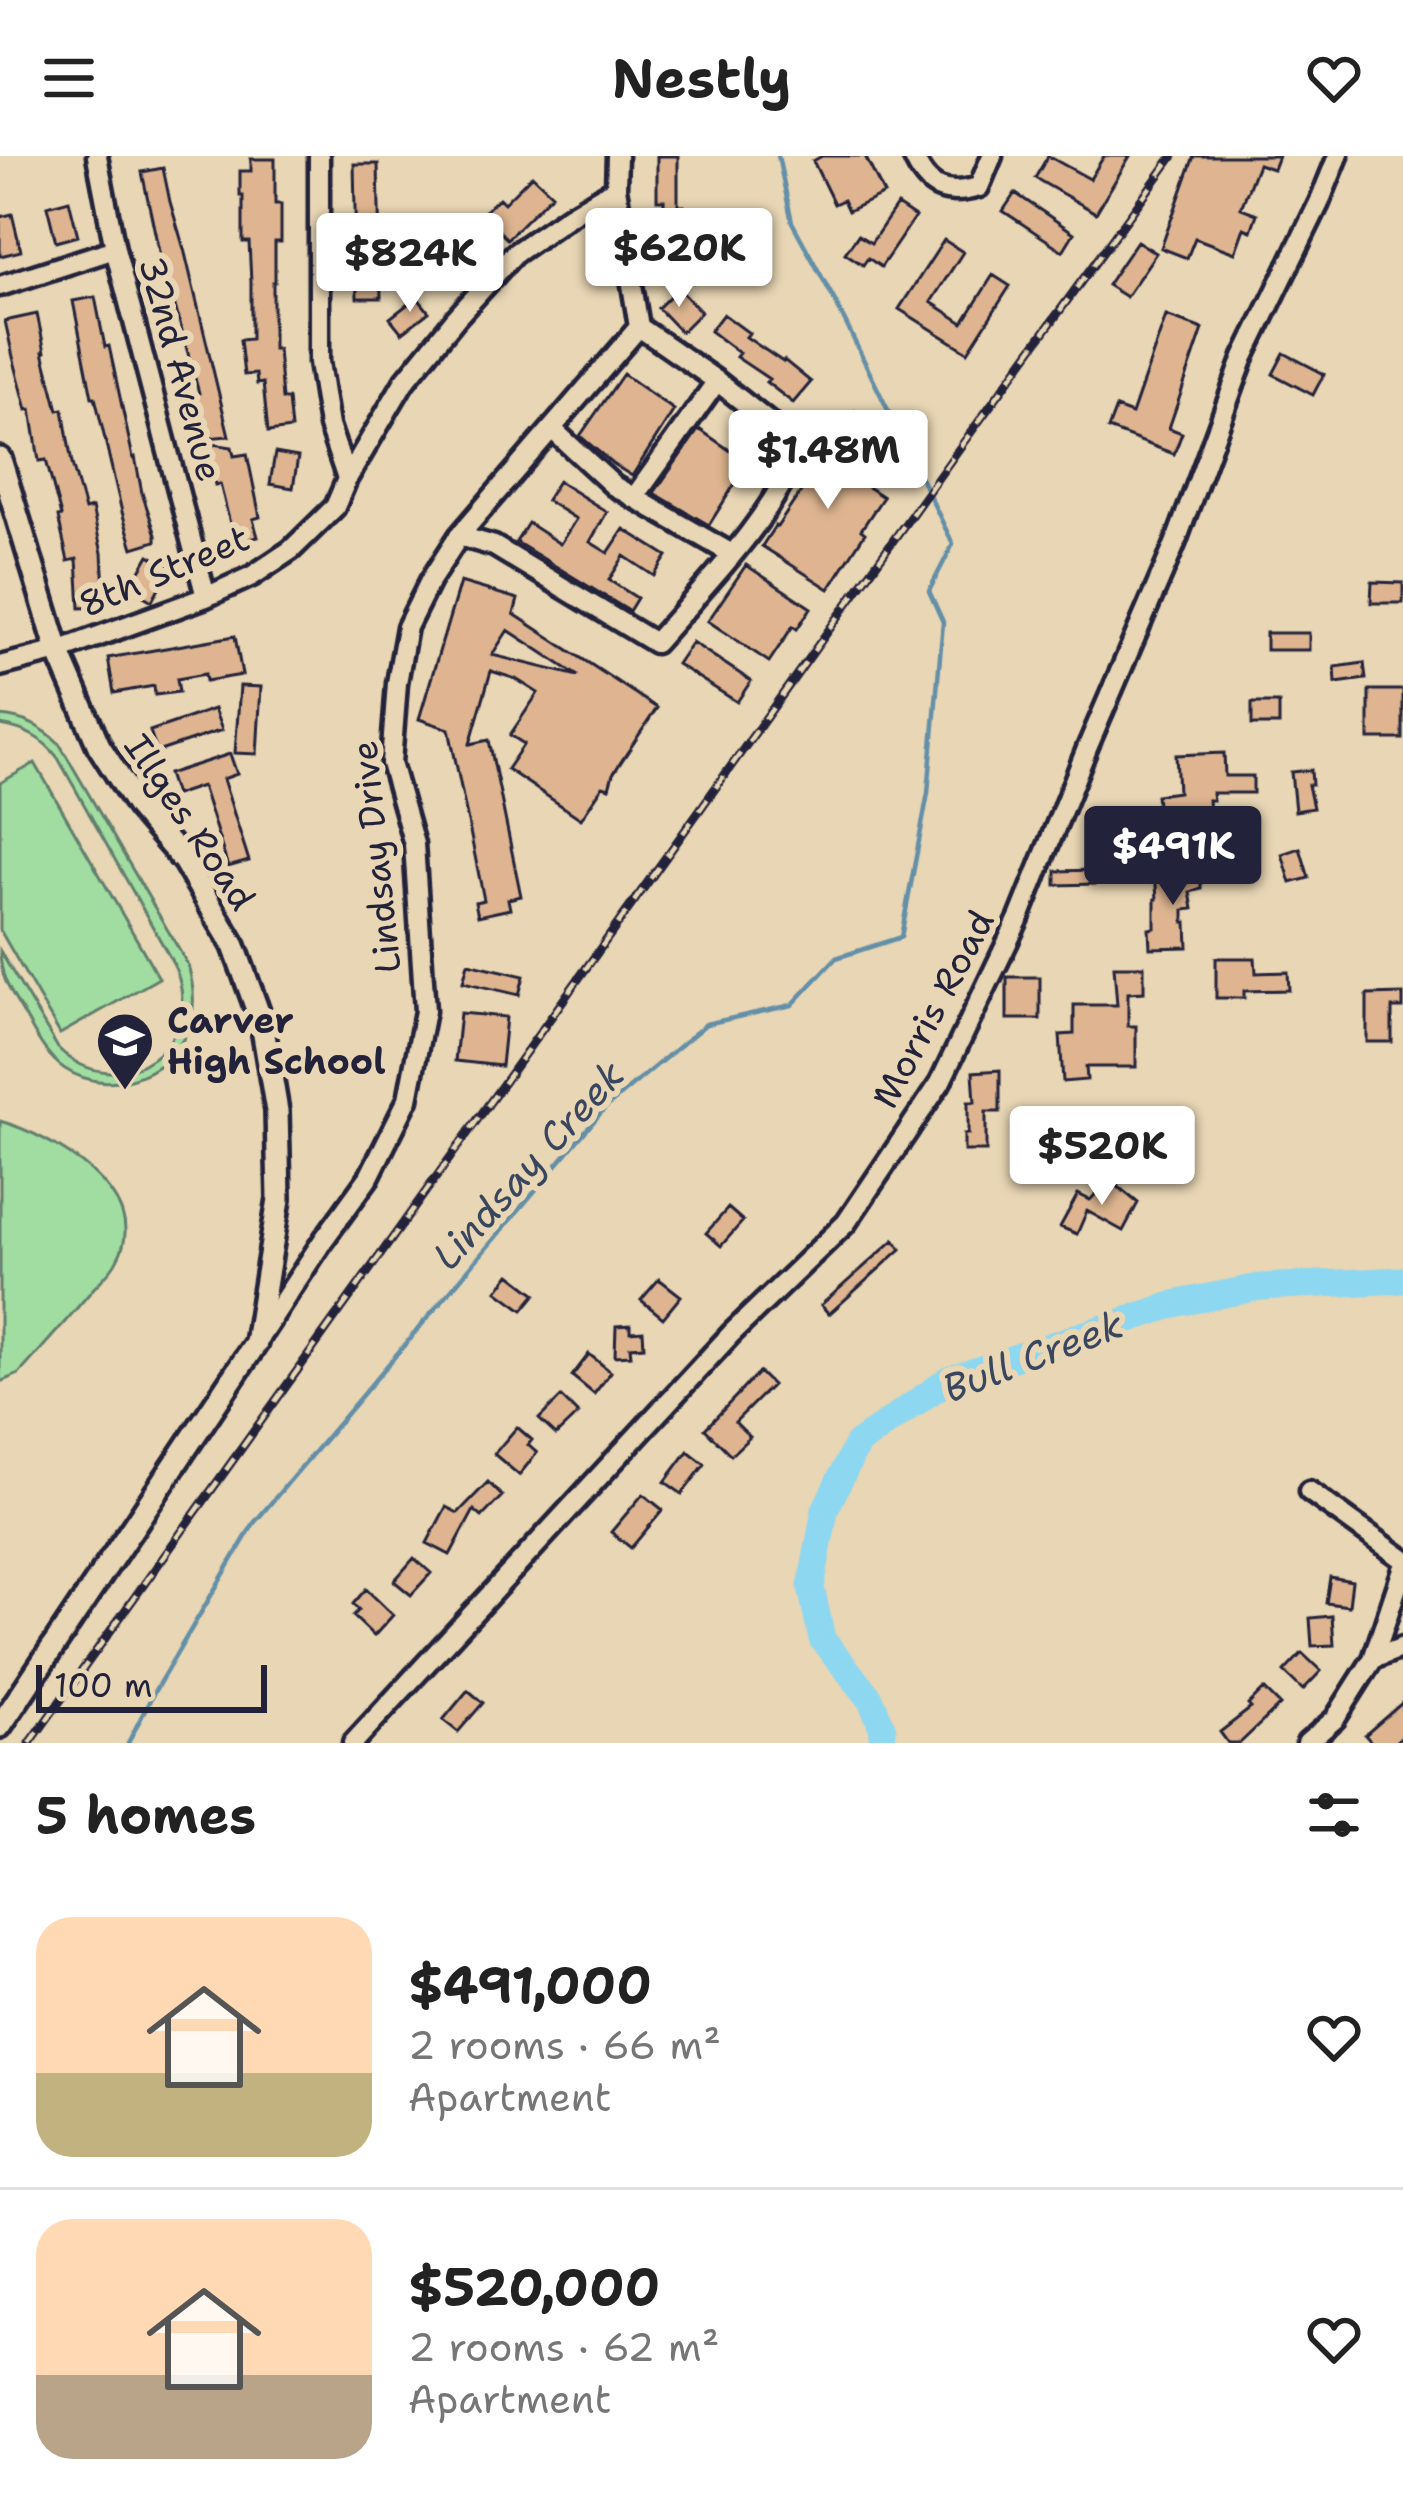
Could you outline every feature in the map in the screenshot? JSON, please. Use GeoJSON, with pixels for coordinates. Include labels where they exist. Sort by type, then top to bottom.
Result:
{"type":"FeatureCollection","features":[{"type":"Feature","properties":{"kind":"street","name":"32nd Avenue"},"geometry":{"type":"LineString","coordinates":[[97,156],[115,249],[206,597]]}},
{"type":"Feature","properties":{"kind":"street"},"geometry":{"type":"LineString","coordinates":[[319,156],[319,362],[328,426],[347,479]]}},
{"type":"Feature","properties":{"kind":"street"},"geometry":{"type":"LineString","coordinates":[[459,536],[494,546],[655,643],[733,554],[788,475],[800,446],[639,328],[616,188],[617,156]]}},
{"type":"Feature","properties":{"kind":"street"},"geometry":{"type":"LineString","coordinates":[[914,156],[931,184],[961,193],[979,187],[992,156]]}},
{"type":"Feature","properties":{"kind":"street","name":"Morris Road"},"geometry":{"type":"LineString","coordinates":[[353,1743],[732,1333],[847,1223],[940,1083],[1019,918],[1175,544],[1244,356],[1338,156]]}},
{"type":"Feature","properties":{"kind":"street","name":"8th Street"},"geometry":{"type":"LineString","coordinates":[[0,666],[58,651],[206,597],[252,576],[291,550],[335,507],[404,382],[456,318],[514,254],[616,188]]}},
{"type":"Feature","properties":{"kind":"street"},"geometry":{"type":"LineString","coordinates":[[0,286],[115,249]]}},
{"type":"Feature","properties":{"kind":"street","name":"Lindsay Drive"},"geometry":{"type":"LineString","coordinates":[[256,1343],[369,1177],[408,1100],[425,1011],[414,844],[391,763],[407,627],[459,536],[639,328]]}},
{"type":"Feature","properties":{"kind":"street"},"geometry":{"type":"LineString","coordinates":[[634,498],[717,382]]}},
{"type":"Feature","properties":{"kind":"street"},"geometry":{"type":"LineString","coordinates":[[551,429],[614,486],[733,554]]}},
{"type":"Feature","properties":{"kind":"street","name":"Illges Road"},"geometry":{"type":"LineString","coordinates":[[0,1726],[256,1343],[280,1199],[277,1111],[262,1022],[234,946],[184,861],[138,807],[98,746],[58,651],[1,464]]}},
{"type":"Feature","properties":{"kind":"street"},"geometry":{"type":"LineString","coordinates":[[1309,1491],[1403,1559]]}},
{"type":"Feature","properties":{"kind":"street"},"geometry":{"type":"LineString","coordinates":[[1307,1743],[1335,1719],[1373,1659],[1403,1569]]}},
{"type":"Feature","properties":{"kind":"street"},"geometry":{"type":"LineString","coordinates":[[1373,1659],[1403,1647]]}},
{"type":"Feature","properties":{"kind":"green space"},"geometry":{"type":"Polygon","coordinates":[[[0,716],[32,724],[59,743],[188,965],[193,1006],[183,1039],[157,1067],[140,1076],[103,1081],[65,1069],[42,1046],[5,978],[0,951],[58,1048],[82,1065],[107,1072],[131,1069],[153,1058],[180,1019],[181,992],[173,963],[58,758],[33,736],[0,725],[0,716]]]}},
{"type":"Feature","properties":{"kind":"green space"},"geometry":{"type":"Polygon","coordinates":[[[35,763],[159,978],[60,1034],[0,930],[0,783],[35,763]]]}},
{"type":"Feature","properties":{"kind":"green space"},"geometry":{"type":"Polygon","coordinates":[[[0,1121],[45,1139],[92,1171],[122,1212],[125,1236],[109,1272],[19,1374],[0,1382],[0,1121]]]}},
{"type":"Feature","properties":{"kind":"building"},"geometry":{"type":"Polygon","coordinates":[[[657,156],[678,156],[678,206],[684,206],[684,237],[664,237],[664,200],[657,200],[657,156]]]}},
{"type":"Feature","properties":{"kind":"building"},"geometry":{"type":"Polygon","coordinates":[[[822,156],[865,156],[884,194],[848,211],[843,200],[834,204],[813,161],[822,156]]]}},
{"type":"Feature","properties":{"kind":"building"},"geometry":{"type":"Polygon","coordinates":[[[1048,156],[1090,179],[1104,156],[1130,156],[1096,213],[1035,178],[1048,156]]]}},
{"type":"Feature","properties":{"kind":"building"},"geometry":{"type":"Polygon","coordinates":[[[1194,156],[1278,156],[1273,169],[1258,164],[1241,208],[1257,214],[1251,231],[1244,228],[1235,253],[1195,238],[1187,258],[1161,248],[1194,156]]]}},
{"type":"Feature","properties":{"kind":"building"},"geometry":{"type":"Polygon","coordinates":[[[251,159],[275,159],[275,204],[281,204],[281,242],[275,242],[273,349],[278,349],[282,399],[288,399],[291,429],[268,432],[263,383],[257,384],[256,374],[244,375],[240,340],[251,339],[249,242],[243,242],[240,171],[251,171],[251,159]]]}},
{"type":"Feature","properties":{"kind":"building"},"geometry":{"type":"Polygon","coordinates":[[[354,164],[378,164],[381,298],[357,298],[354,164]]]}},
{"type":"Feature","properties":{"kind":"building"},"geometry":{"type":"Polygon","coordinates":[[[163,168],[229,436],[207,438],[199,393],[167,289],[142,172],[163,168]]]}},
{"type":"Feature","properties":{"kind":"building"},"geometry":{"type":"Polygon","coordinates":[[[532,175],[552,194],[507,239],[482,214],[499,198],[504,203],[532,175]]]}},
{"type":"Feature","properties":{"kind":"building"},"geometry":{"type":"Polygon","coordinates":[[[1015,193],[1074,233],[1063,251],[1003,211],[1015,193]]]}},
{"type":"Feature","properties":{"kind":"building"},"geometry":{"type":"Polygon","coordinates":[[[69,200],[78,236],[56,242],[47,206],[69,200]]]}},
{"type":"Feature","properties":{"kind":"building"},"geometry":{"type":"Polygon","coordinates":[[[897,205],[915,217],[881,267],[868,258],[863,265],[845,253],[858,235],[871,243],[897,205]]]}},
{"type":"Feature","properties":{"kind":"building"},"geometry":{"type":"Polygon","coordinates":[[[12,214],[21,251],[0,256],[0,217],[12,214]]]}},
{"type":"Feature","properties":{"kind":"building"},"geometry":{"type":"Polygon","coordinates":[[[454,226],[474,245],[448,271],[435,258],[444,250],[437,243],[454,226]]]}},
{"type":"Feature","properties":{"kind":"building"},"geometry":{"type":"Polygon","coordinates":[[[944,240],[963,252],[931,302],[963,323],[993,275],[1010,286],[968,352],[899,309],[944,240]]]}},
{"type":"Feature","properties":{"kind":"building"},"geometry":{"type":"Polygon","coordinates":[[[1137,241],[1156,253],[1126,297],[1107,285],[1137,241]]]}},
{"type":"Feature","properties":{"kind":"building"},"geometry":{"type":"Polygon","coordinates":[[[678,245],[699,245],[699,272],[678,272],[678,245]]]}},
{"type":"Feature","properties":{"kind":"building"},"geometry":{"type":"Polygon","coordinates":[[[678,288],[701,312],[681,332],[658,308],[678,288]]]}},
{"type":"Feature","properties":{"kind":"building"},"geometry":{"type":"Polygon","coordinates":[[[95,297],[156,535],[156,541],[133,548],[92,397],[73,301],[95,297]]]}},
{"type":"Feature","properties":{"kind":"building"},"geometry":{"type":"Polygon","coordinates":[[[417,297],[429,312],[402,333],[390,318],[417,297]]]}},
{"type":"Feature","properties":{"kind":"building"},"geometry":{"type":"Polygon","coordinates":[[[37,314],[85,510],[92,508],[102,553],[105,607],[80,608],[77,559],[68,561],[46,460],[39,461],[31,409],[27,410],[13,357],[5,321],[37,314]]]}},
{"type":"Feature","properties":{"kind":"building"},"geometry":{"type":"Polygon","coordinates":[[[723,314],[749,333],[746,337],[811,382],[793,403],[710,331],[723,314]]]}},
{"type":"Feature","properties":{"kind":"building"},"geometry":{"type":"Polygon","coordinates":[[[1166,316],[1203,329],[1169,428],[1182,433],[1174,454],[1108,429],[1116,408],[1132,414],[1166,316]]]}},
{"type":"Feature","properties":{"kind":"building"},"geometry":{"type":"Polygon","coordinates":[[[1284,353],[1324,374],[1313,395],[1273,374],[1284,353]]]}},
{"type":"Feature","properties":{"kind":"building"},"geometry":{"type":"Polygon","coordinates":[[[623,374],[674,410],[632,476],[580,436],[623,374]]]}},
{"type":"Feature","properties":{"kind":"building"},"geometry":{"type":"Polygon","coordinates":[[[855,411],[875,424],[843,471],[883,497],[829,589],[762,546],[855,411]]]}},
{"type":"Feature","properties":{"kind":"building"},"geometry":{"type":"Polygon","coordinates":[[[699,429],[748,463],[709,525],[654,493],[699,429]]]}},
{"type":"Feature","properties":{"kind":"building"},"geometry":{"type":"Polygon","coordinates":[[[206,443],[232,447],[234,456],[247,454],[260,517],[253,519],[258,537],[235,543],[206,443]]]}},
{"type":"Feature","properties":{"kind":"building"},"geometry":{"type":"Polygon","coordinates":[[[275,453],[298,457],[293,488],[270,484],[275,453]]]}},
{"type":"Feature","properties":{"kind":"building"},"geometry":{"type":"Polygon","coordinates":[[[558,481],[607,512],[590,542],[608,553],[624,529],[667,556],[654,576],[624,556],[609,580],[637,598],[629,611],[516,542],[528,523],[560,544],[576,519],[546,500],[558,481]]]}},
{"type":"Feature","properties":{"kind":"building"},"geometry":{"type":"Polygon","coordinates":[[[149,555],[170,567],[152,601],[130,588],[149,555]]]}},
{"type":"Feature","properties":{"kind":"building"},"geometry":{"type":"Polygon","coordinates":[[[746,565],[811,608],[769,662],[708,621],[746,565]]]}},
{"type":"Feature","properties":{"kind":"building"},"geometry":{"type":"Polygon","coordinates":[[[460,582],[518,599],[514,614],[657,708],[613,774],[609,788],[603,786],[581,819],[507,769],[524,744],[510,735],[538,693],[491,671],[470,744],[489,740],[521,896],[508,899],[510,909],[478,916],[475,902],[484,900],[449,729],[419,719],[460,582]],[[508,630],[492,655],[578,676],[508,630]]]}},
{"type":"Feature","properties":{"kind":"building"},"geometry":{"type":"Polygon","coordinates":[[[1372,582],[1403,583],[1403,603],[1371,603],[1372,582]]]}},
{"type":"Feature","properties":{"kind":"building"},"geometry":{"type":"Polygon","coordinates":[[[1266,633],[1309,633],[1309,650],[1266,650],[1266,633]]]}},
{"type":"Feature","properties":{"kind":"building"},"geometry":{"type":"Polygon","coordinates":[[[235,636],[242,675],[206,681],[205,674],[177,679],[179,692],[155,695],[154,686],[114,693],[108,658],[235,636]]]}},
{"type":"Feature","properties":{"kind":"building"},"geometry":{"type":"Polygon","coordinates":[[[692,642],[751,681],[737,702],[677,664],[692,642]]]}},
{"type":"Feature","properties":{"kind":"building"},"geometry":{"type":"Polygon","coordinates":[[[1364,663],[1366,679],[1336,683],[1335,667],[1364,663]]]}},
{"type":"Feature","properties":{"kind":"building"},"geometry":{"type":"Polygon","coordinates":[[[240,686],[261,687],[257,754],[235,753],[240,686]]]}},
{"type":"Feature","properties":{"kind":"building"},"geometry":{"type":"Polygon","coordinates":[[[1369,690],[1403,690],[1403,739],[1369,739],[1369,690]]]}},
{"type":"Feature","properties":{"kind":"building"},"geometry":{"type":"Polygon","coordinates":[[[1252,703],[1279,703],[1279,725],[1252,725],[1252,703]]]}},
{"type":"Feature","properties":{"kind":"building"},"geometry":{"type":"Polygon","coordinates":[[[214,709],[222,730],[157,752],[150,731],[214,709]]]}},
{"type":"Feature","properties":{"kind":"building"},"geometry":{"type":"Polygon","coordinates":[[[1224,753],[1225,776],[1253,776],[1253,793],[1212,793],[1210,823],[1156,827],[1156,795],[1178,792],[1176,755],[1224,753]]]}},
{"type":"Feature","properties":{"kind":"building"},"geometry":{"type":"Polygon","coordinates":[[[230,754],[237,774],[223,779],[249,861],[228,867],[202,786],[175,795],[168,774],[230,754]]]}},
{"type":"Feature","properties":{"kind":"building"},"geometry":{"type":"Polygon","coordinates":[[[1311,770],[1312,785],[1308,785],[1313,808],[1295,811],[1291,772],[1311,770]]]}},
{"type":"Feature","properties":{"kind":"building"},"geometry":{"type":"Polygon","coordinates":[[[1300,848],[1309,878],[1291,883],[1282,854],[1300,848]]]}},
{"type":"Feature","properties":{"kind":"building"},"geometry":{"type":"Polygon","coordinates":[[[1095,870],[1095,884],[1056,885],[1056,871],[1095,870]]]}},
{"type":"Feature","properties":{"kind":"building"},"geometry":{"type":"Polygon","coordinates":[[[1201,870],[1201,889],[1190,892],[1193,909],[1184,910],[1188,947],[1150,948],[1149,929],[1155,928],[1157,899],[1155,872],[1201,870]]]}},
{"type":"Feature","properties":{"kind":"building"},"geometry":{"type":"Polygon","coordinates":[[[1216,958],[1255,958],[1256,973],[1288,972],[1289,990],[1244,991],[1244,998],[1216,998],[1216,958]]]}},
{"type":"Feature","properties":{"kind":"building"},"geometry":{"type":"Polygon","coordinates":[[[468,963],[524,976],[519,995],[463,982],[468,963]]]}},
{"type":"Feature","properties":{"kind":"building"},"geometry":{"type":"Polygon","coordinates":[[[1114,966],[1144,966],[1144,992],[1128,993],[1128,1026],[1136,1026],[1136,1067],[1086,1067],[1087,1080],[1063,1082],[1060,1035],[1074,1034],[1074,1005],[1117,1005],[1114,966]]]}},
{"type":"Feature","properties":{"kind":"building"},"geometry":{"type":"Polygon","coordinates":[[[1007,977],[1040,977],[1040,1019],[1007,1019],[1007,977]]]}},
{"type":"Feature","properties":{"kind":"building"},"geometry":{"type":"Polygon","coordinates":[[[1403,994],[1403,1008],[1392,1008],[1392,1042],[1367,1042],[1367,995],[1403,994]]]}},
{"type":"Feature","properties":{"kind":"building"},"geometry":{"type":"Polygon","coordinates":[[[460,1013],[506,1017],[501,1066],[455,1061],[460,1013]]]}},
{"type":"Feature","properties":{"kind":"building"},"geometry":{"type":"Polygon","coordinates":[[[1000,1070],[1000,1112],[986,1112],[986,1151],[964,1151],[968,1102],[975,1102],[973,1072],[1000,1070]]]}},
{"type":"Feature","properties":{"kind":"building"},"geometry":{"type":"Polygon","coordinates":[[[1068,1119],[1090,1119],[1092,1157],[1071,1158],[1068,1119]]]}},
{"type":"Feature","properties":{"kind":"building"},"geometry":{"type":"Polygon","coordinates":[[[1110,1180],[1138,1203],[1123,1231],[1087,1211],[1077,1234],[1060,1227],[1078,1194],[1090,1200],[1110,1180]]]}},
{"type":"Feature","properties":{"kind":"building"},"geometry":{"type":"Polygon","coordinates":[[[728,1208],[743,1221],[721,1246],[706,1233],[728,1208]]]}},
{"type":"Feature","properties":{"kind":"building"},"geometry":{"type":"Polygon","coordinates":[[[894,1240],[901,1249],[829,1314],[821,1305],[894,1240]]]}},
{"type":"Feature","properties":{"kind":"building"},"geometry":{"type":"Polygon","coordinates":[[[510,1274],[536,1294],[523,1310],[497,1291],[510,1274]]]}},
{"type":"Feature","properties":{"kind":"building"},"geometry":{"type":"Polygon","coordinates":[[[659,1279],[681,1296],[663,1318],[641,1300],[659,1279]]]}},
{"type":"Feature","properties":{"kind":"building"},"geometry":{"type":"Polygon","coordinates":[[[630,1325],[630,1332],[643,1331],[644,1346],[630,1347],[631,1355],[615,1356],[616,1326],[630,1325]]]}},
{"type":"Feature","properties":{"kind":"building"},"geometry":{"type":"Polygon","coordinates":[[[589,1354],[611,1372],[594,1394],[572,1376],[589,1354]]]}},
{"type":"Feature","properties":{"kind":"building"},"geometry":{"type":"Polygon","coordinates":[[[759,1372],[772,1385],[735,1422],[750,1437],[731,1455],[705,1429],[759,1372]]]}},
{"type":"Feature","properties":{"kind":"building"},"geometry":{"type":"Polygon","coordinates":[[[561,1397],[578,1414],[556,1435],[539,1419],[561,1397]]]}},
{"type":"Feature","properties":{"kind":"building"},"geometry":{"type":"Polygon","coordinates":[[[517,1427],[532,1440],[528,1445],[537,1453],[519,1475],[494,1454],[517,1427]]]}},
{"type":"Feature","properties":{"kind":"building"},"geometry":{"type":"Polygon","coordinates":[[[688,1451],[705,1464],[682,1494],[665,1482],[688,1451]]]}},
{"type":"Feature","properties":{"kind":"building"},"geometry":{"type":"Polygon","coordinates":[[[488,1482],[502,1496],[482,1517],[474,1510],[450,1555],[427,1543],[446,1507],[458,1513],[488,1482]]]}},
{"type":"Feature","properties":{"kind":"building"},"geometry":{"type":"Polygon","coordinates":[[[643,1494],[663,1510],[631,1548],[611,1532],[643,1494]]]}},
{"type":"Feature","properties":{"kind":"building"},"geometry":{"type":"Polygon","coordinates":[[[414,1558],[431,1573],[411,1595],[394,1581],[414,1558]]]}},
{"type":"Feature","properties":{"kind":"building"},"geometry":{"type":"Polygon","coordinates":[[[1330,1577],[1352,1581],[1349,1606],[1326,1603],[1330,1577]]]}},
{"type":"Feature","properties":{"kind":"building"},"geometry":{"type":"Polygon","coordinates":[[[366,1589],[393,1615],[374,1636],[353,1616],[359,1610],[353,1604],[366,1589]]]}},
{"type":"Feature","properties":{"kind":"building"},"geometry":{"type":"Polygon","coordinates":[[[1332,1616],[1334,1645],[1312,1646],[1310,1618],[1332,1616]]]}},
{"type":"Feature","properties":{"kind":"building"},"geometry":{"type":"Polygon","coordinates":[[[1302,1653],[1321,1671],[1303,1690],[1284,1672],[1302,1653]]]}},
{"type":"Feature","properties":{"kind":"building"},"geometry":{"type":"Polygon","coordinates":[[[1264,1689],[1280,1705],[1240,1743],[1228,1743],[1220,1732],[1251,1708],[1248,1705],[1264,1689]]]}},
{"type":"Feature","properties":{"kind":"building"},"geometry":{"type":"Polygon","coordinates":[[[468,1690],[483,1703],[458,1732],[443,1720],[468,1690]]]}},
{"type":"Feature","properties":{"kind":"building"},"geometry":{"type":"Polygon","coordinates":[[[1403,1702],[1403,1735],[1394,1743],[1372,1743],[1365,1735],[1403,1702]]]}},
{"type":"Feature","properties":{"kind":"waterway","name":"Lindsay Creek"},"geometry":{"type":"LineString","coordinates":[[128,1743],[254,1523],[604,1109],[706,1024],[792,1005],[836,958],[901,937],[928,793],[943,622],[929,591],[953,544],[792,222],[778,156]]}},
{"type":"Feature","properties":{"kind":"waterway","name":"Bull Creek"},"geometry":{"type":"LineString","coordinates":[[882,1743],[883,1729],[870,1698],[822,1639],[811,1587],[825,1510],[857,1444],[948,1380],[1178,1303],[1260,1287],[1403,1280]]}},
{"type":"Feature","properties":{"kind":"railway"},"geometry":{"type":"LineString","coordinates":[[30,1743],[1173,156]]}},
{"type":"Feature","properties":{"kind":"place","name":"Carver High School"},"geometry":{"type":"Point","coordinates":[125,1092]}}]}
